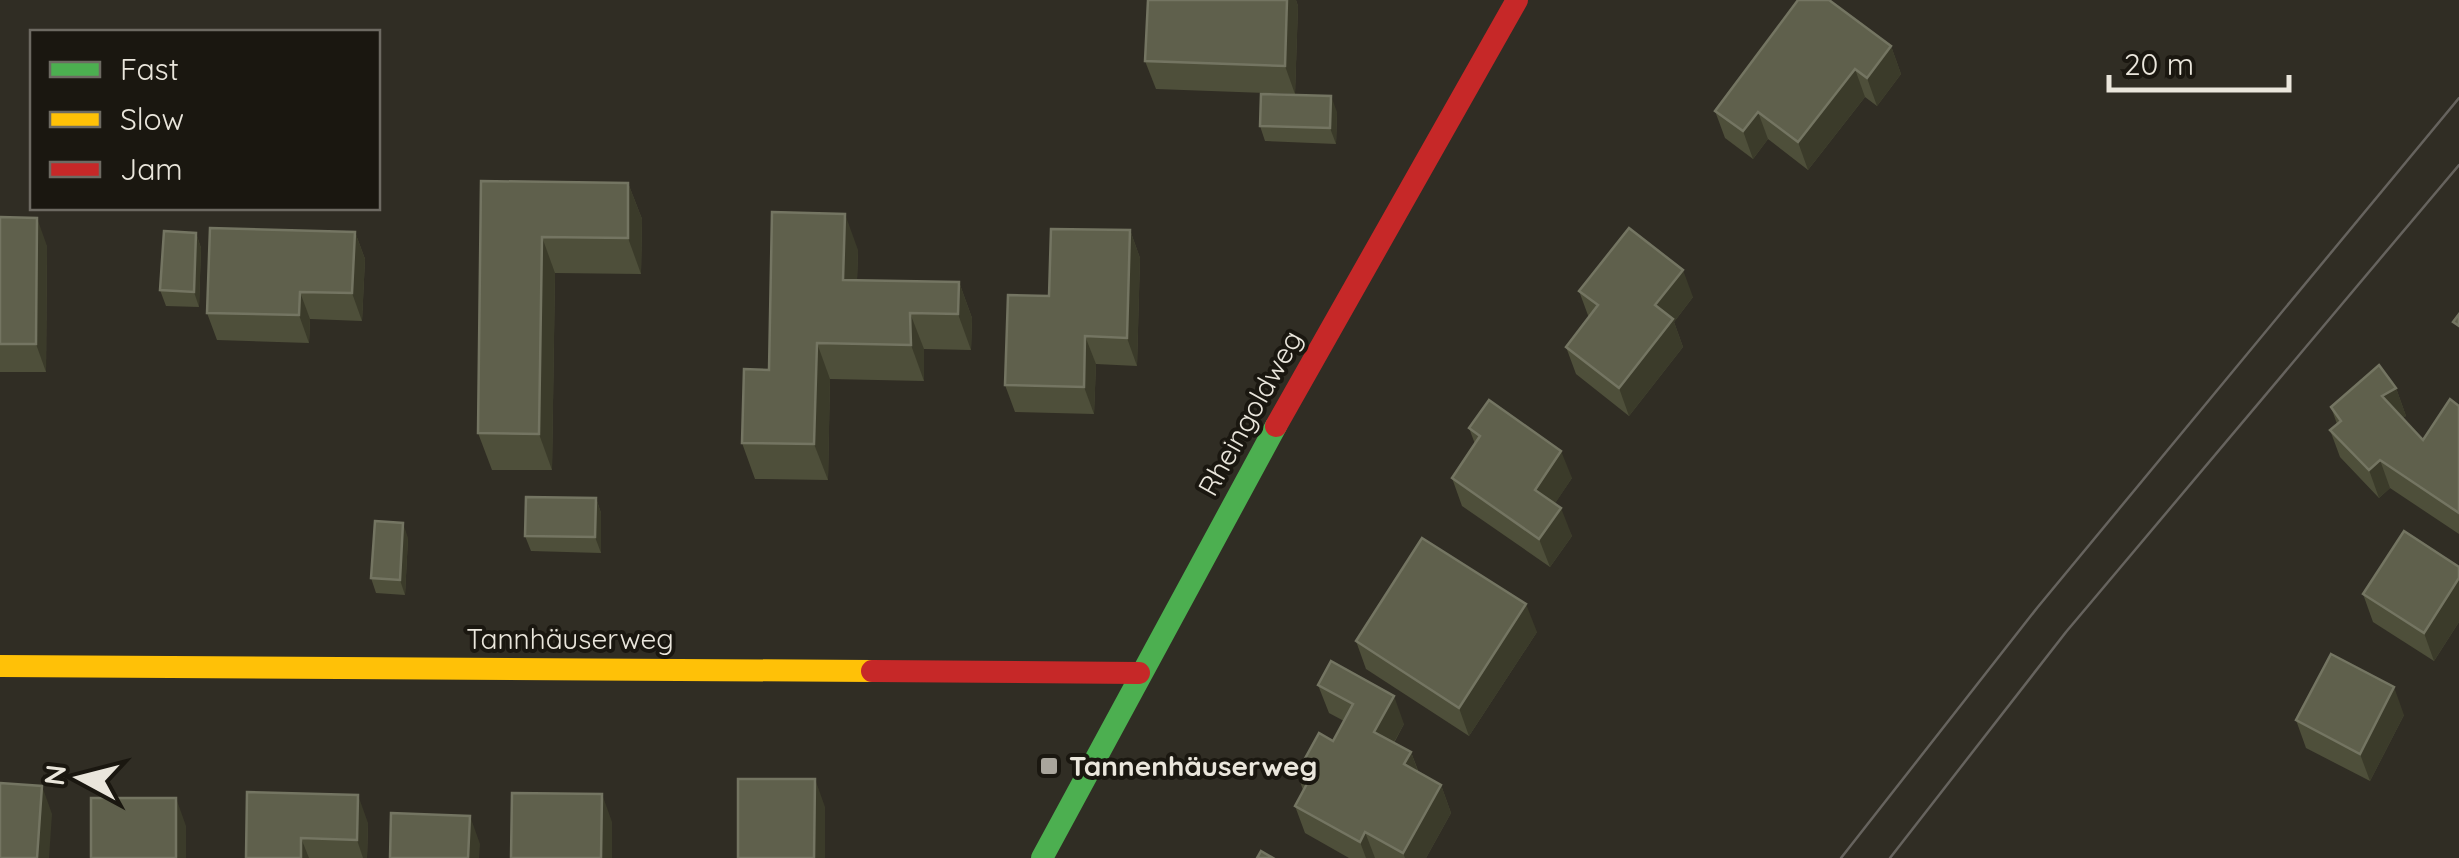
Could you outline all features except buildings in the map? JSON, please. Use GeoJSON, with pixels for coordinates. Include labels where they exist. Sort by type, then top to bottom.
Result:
{"type":"FeatureCollection","features":[{"type":"Feature","properties":{"kind":"street","name":"Rheingoldweg"},"geometry":{"type":"LineString","coordinates":[[1042,858],[1404,196],[1517,0]]}},
{"type":"Feature","properties":{"kind":"street","name":"Tannhäuserweg"},"geometry":{"type":"LineString","coordinates":[[0,666],[1140,673]]}},
{"type":"Feature","properties":{"kind":"tram line"},"geometry":{"type":"LineString","coordinates":[[1841,858],[2037,608],[2459,98]]}},
{"type":"Feature","properties":{"kind":"tram line"},"geometry":{"type":"LineString","coordinates":[[1890,858],[2066,632],[2459,165]]}},
{"type":"Feature","properties":{"kind":"traffic: fast"},"geometry":{"type":"LineString","coordinates":[[1042,858],[1276,426]]}},
{"type":"Feature","properties":{"kind":"traffic: slow"},"geometry":{"type":"LineString","coordinates":[[0,666],[872,671]]}},
{"type":"Feature","properties":{"kind":"traffic: jam"},"geometry":{"type":"LineString","coordinates":[[1276,426],[1517,0]]}},
{"type":"Feature","properties":{"kind":"traffic: jam"},"geometry":{"type":"LineString","coordinates":[[872,671],[1139,673]]}},
{"type":"Feature","properties":{"kind":"place","name":"Tannenhäuserweg"},"geometry":{"type":"Point","coordinates":[1049,766]}}]}
